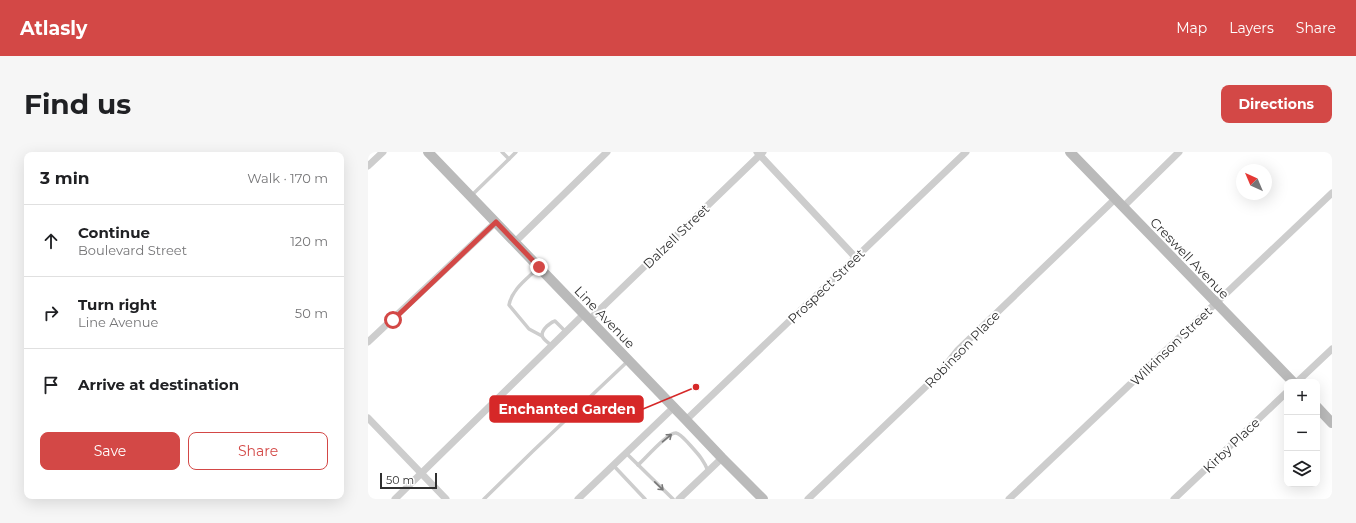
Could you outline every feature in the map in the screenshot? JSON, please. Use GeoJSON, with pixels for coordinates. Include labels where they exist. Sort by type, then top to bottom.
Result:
{"type":"FeatureCollection","features":[{"type":"Feature","properties":{"kind":"main road","name":"Line Avenue"},"geometry":{"type":"LineString","coordinates":[[428,152],[763,499]]}},
{"type":"Feature","properties":{"kind":"main road","name":"Creswell Avenue"},"geometry":{"type":"LineString","coordinates":[[1070,152],[1290,379]]}},
{"type":"Feature","properties":{"kind":"main road"},"geometry":{"type":"LineString","coordinates":[[1320,410],[1332,422]]}},
{"type":"Feature","properties":{"kind":"street"},"geometry":{"type":"LineString","coordinates":[[368,166],[383,152]]}},
{"type":"Feature","properties":{"kind":"street"},"geometry":{"type":"LineString","coordinates":[[515,242],[607,152]]}},
{"type":"Feature","properties":{"kind":"street","name":"Prospect Street"},"geometry":{"type":"LineString","coordinates":[[686,420],[966,152]]}},
{"type":"Feature","properties":{"kind":"street"},"geometry":{"type":"LineString","coordinates":[[1122,207],[1179,152]]}},
{"type":"Feature","properties":{"kind":"street"},"geometry":{"type":"LineString","coordinates":[[759,153],[856,258]]}},
{"type":"Feature","properties":{"kind":"street","name":"Dalzell Street"},"geometry":{"type":"LineString","coordinates":[[395,499],[566,332],[587,317],[759,153]]}},
{"type":"Feature","properties":{"kind":"street","name":"Wilkinson Street"},"geometry":{"type":"LineString","coordinates":[[1009,499],[1332,193]]}},
{"type":"Feature","properties":{"kind":"street","name":"Robinson Place"},"geometry":{"type":"LineString","coordinates":[[811,498],[939,374],[958,350],[1115,199]]}},
{"type":"Feature","properties":{"kind":"street"},"geometry":{"type":"LineString","coordinates":[[368,342],[496,222]]}},
{"type":"Feature","properties":{"kind":"street"},"geometry":{"type":"LineString","coordinates":[[1300,379],[1332,349]]}},
{"type":"Feature","properties":{"kind":"street","name":"Kirby Place"},"geometry":{"type":"LineString","coordinates":[[1174,499],[1284,395]]}},
{"type":"Feature","properties":{"kind":"street"},"geometry":{"type":"LineString","coordinates":[[578,499],[674,407]]}},
{"type":"Feature","properties":{"kind":"street"},"geometry":{"type":"LineString","coordinates":[[368,418],[446,499]]}},
{"type":"Feature","properties":{"kind":"street"},"geometry":{"type":"LineString","coordinates":[[679,499],[722,458]]}},
{"type":"Feature","properties":{"kind":"lane"},"geometry":{"type":"LineString","coordinates":[[502,152],[509,159]]}},
{"type":"Feature","properties":{"kind":"lane"},"geometry":{"type":"LineString","coordinates":[[470,196],[516,152]]}},
{"type":"Feature","properties":{"kind":"lane"},"geometry":{"type":"LineString","coordinates":[[539,267],[513,293],[508,305],[529,329],[542,336],[552,346]]}},
{"type":"Feature","properties":{"kind":"lane"},"geometry":{"type":"LineString","coordinates":[[542,336],[542,330],[552,322],[558,323],[566,332]]}},
{"type":"Feature","properties":{"kind":"lane"},"geometry":{"type":"LineString","coordinates":[[484,499],[533,450],[629,360]]}},
{"type":"Feature","properties":{"kind":"lane"},"geometry":{"type":"LineString","coordinates":[[638,465],[667,437],[675,433],[682,437],[702,458],[708,471]]}},
{"type":"Feature","properties":{"kind":"lane"},"geometry":{"type":"LineString","coordinates":[[626,453],[673,499]]}},
{"type":"Feature","properties":{"kind":"lane"},"geometry":{"type":"LineString","coordinates":[[613,465],[645,499]]}},
{"type":"Feature","properties":{"kind":"place","name":"Enchanted Garden"},"geometry":{"type":"Point","coordinates":[696,387]}},
{"type":"Feature","properties":{"kind":"route"},"geometry":{"type":"LineString","coordinates":[[393,320],[496,222],[539,267]]}}]}
